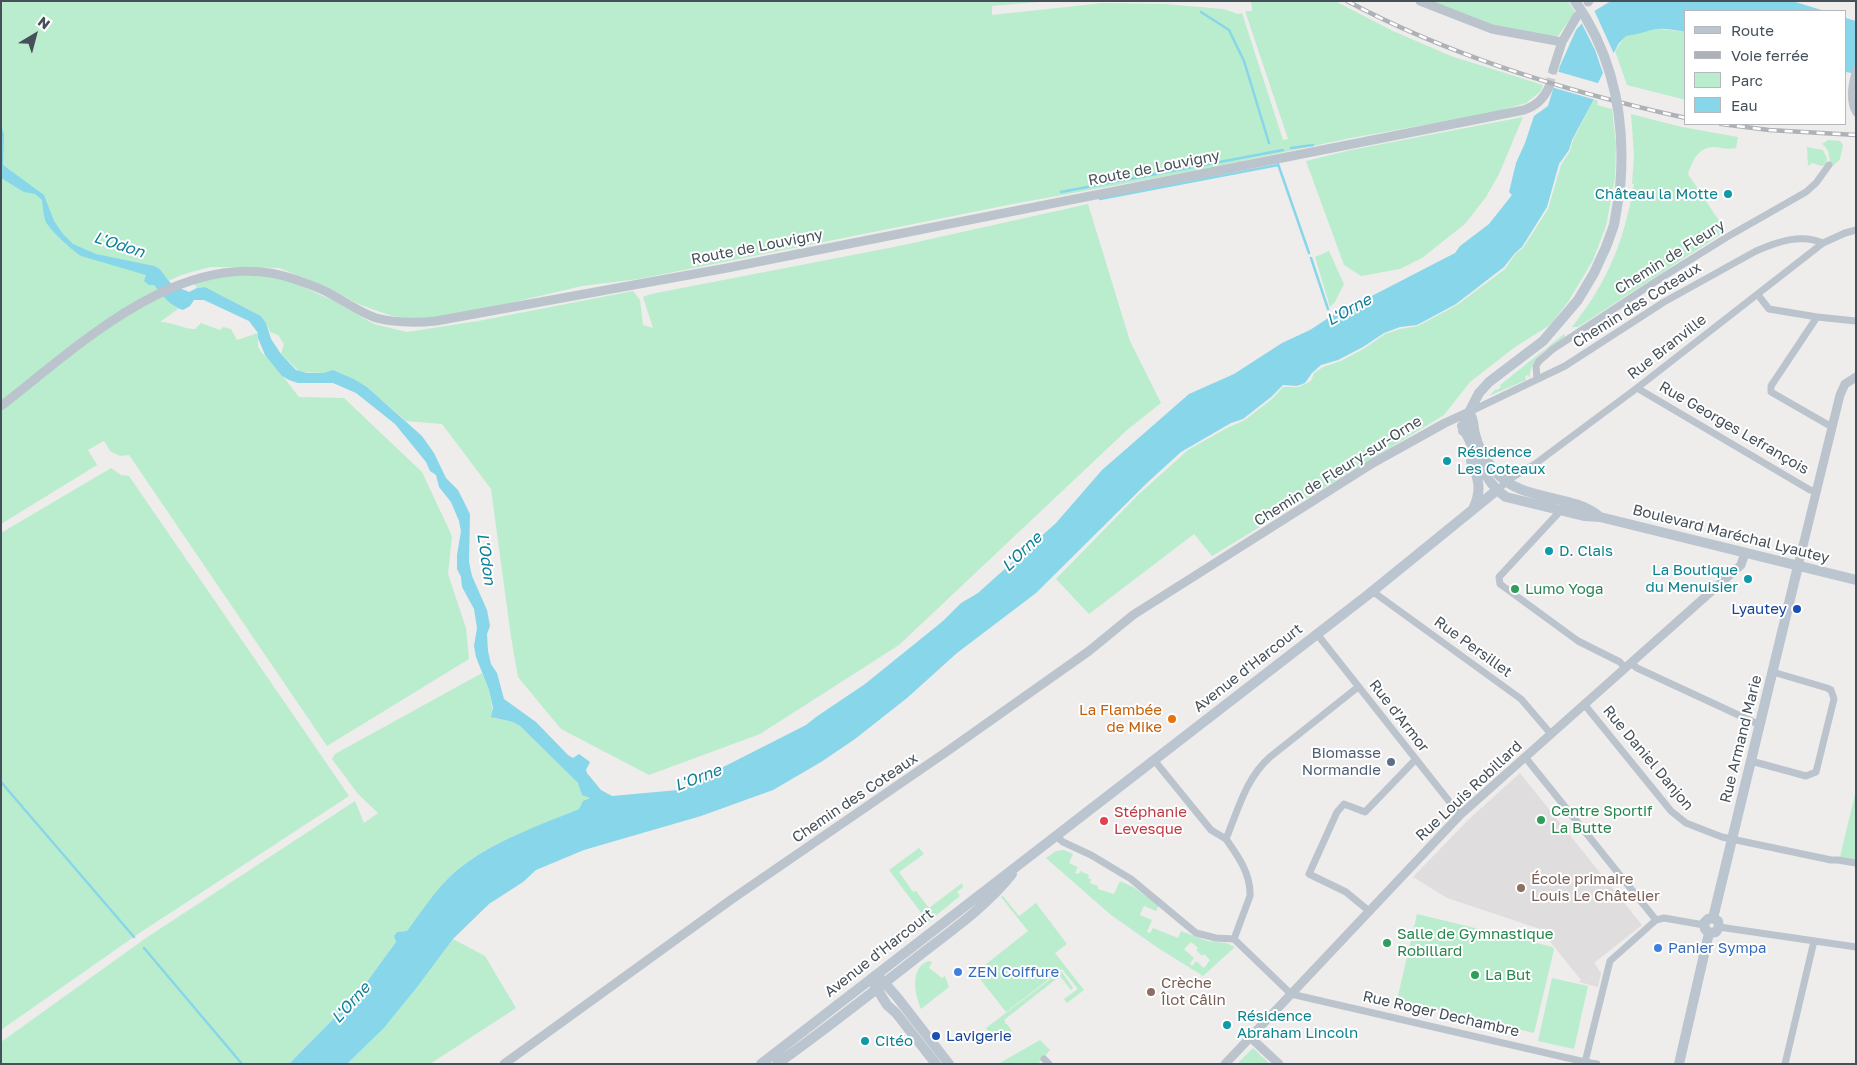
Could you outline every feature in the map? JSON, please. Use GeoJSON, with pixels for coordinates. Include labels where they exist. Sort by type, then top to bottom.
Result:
{"type":"FeatureCollection","features":[{"type":"Feature","properties":{"kind":"main road"},"geometry":{"type":"LineString","coordinates":[[1471,512],[1476,502],[1479,484],[1463,440],[1462,426],[1473,401],[1489,382],[1543,341],[1578,300],[1594,274],[1614,225],[1620,189],[1622,133],[1613,84],[1597,40],[1575,1]]}},
{"type":"Feature","properties":{"kind":"main road"},"geometry":{"type":"LineString","coordinates":[[1469,412],[1473,417],[1474,433],[1483,452],[1494,470],[1506,482]]}},
{"type":"Feature","properties":{"kind":"main road"},"geometry":{"type":"LineString","coordinates":[[1462,426],[1484,473],[1497,490]]}},
{"type":"Feature","properties":{"kind":"main road","name":"Boulevard Maréchal Lyautey"},"geometry":{"type":"LineString","coordinates":[[1506,482],[1520,489],[1589,508],[1600,517]]}},
{"type":"Feature","properties":{"kind":"main road","name":"Boulevard Maréchal Lyautey"},"geometry":{"type":"LineString","coordinates":[[1497,490],[1506,497],[1561,511],[1600,517],[1856,580]]}},
{"type":"Feature","properties":{"kind":"main road","name":"Avenue d'Harcourt"},"geometry":{"type":"LineString","coordinates":[[761,1064],[1317,634],[1497,490]]}},
{"type":"Feature","properties":{"kind":"main road","name":"Rue Armand Marie"},"geometry":{"type":"LineString","coordinates":[[1713,918],[1798,566]]}},
{"type":"Feature","properties":{"kind":"main road","name":"Avenue d'Harcourt"},"geometry":{"type":"LineString","coordinates":[[777,1064],[983,905],[1004,885],[1017,867]]}},
{"type":"Feature","properties":{"kind":"main road"},"geometry":{"type":"LineString","coordinates":[[1679,1064],[1707,929],[1707,920],[1713,918],[1718,921],[1719,927],[1715,933],[1707,929]]}},
{"type":"Feature","properties":{"kind":"main road"},"geometry":{"type":"LineString","coordinates":[[874,976],[881,985],[887,1005],[949,1064]]}},
{"type":"Feature","properties":{"kind":"main road"},"geometry":{"type":"LineString","coordinates":[[924,1040],[936,1064]]}},
{"type":"Feature","properties":{"kind":"street"},"geometry":{"type":"LineString","coordinates":[[1420,1],[1492,29],[1562,42]]}},
{"type":"Feature","properties":{"kind":"street"},"geometry":{"type":"LineString","coordinates":[[1553,70],[1562,42],[1577,16]]}},
{"type":"Feature","properties":{"kind":"street"},"geometry":{"type":"LineString","coordinates":[[1855,72],[1851,95],[1853,108],[1856,113]]}},
{"type":"Feature","properties":{"kind":"street","name":"Route de Louvigny"},"geometry":{"type":"LineString","coordinates":[[1,406],[120,314],[180,285],[225,272],[276,274],[328,293],[375,317],[392,321],[436,321],[717,270],[1524,110],[1539,102],[1549,86]]}},
{"type":"Feature","properties":{"kind":"street","name":"Chemin de Fleury"},"geometry":{"type":"LineString","coordinates":[[1536,379],[1536,366],[1545,355],[1685,262],[1806,192],[1816,183],[1829,165]]}},
{"type":"Feature","properties":{"kind":"street","name":"Rue Branville"},"geometry":{"type":"LineString","coordinates":[[1497,490],[1637,388],[1823,244],[1845,233],[1856,230]]}},
{"type":"Feature","properties":{"kind":"street","name":"Chemin des Coteaux"},"geometry":{"type":"LineString","coordinates":[[1469,412],[1536,379],[1546,377],[1664,302],[1756,251],[1769,245],[1792,239],[1814,240],[1823,244]]}},
{"type":"Feature","properties":{"kind":"street"},"geometry":{"type":"LineString","coordinates":[[1758,295],[1769,309],[1856,321]]}},
{"type":"Feature","properties":{"kind":"street"},"geometry":{"type":"LineString","coordinates":[[1817,317],[1770,386],[1771,392],[1832,427]]}},
{"type":"Feature","properties":{"kind":"street"},"geometry":{"type":"LineString","coordinates":[[1798,566],[1843,389],[1849,381],[1856,377]]}},
{"type":"Feature","properties":{"kind":"street","name":"Rue Georges Lefrançois"},"geometry":{"type":"LineString","coordinates":[[1637,388],[1810,490],[1816,491]]}},
{"type":"Feature","properties":{"kind":"street","name":"Chemin de Fleury-sur-Orne"},"geometry":{"type":"LineString","coordinates":[[1224,558],[1373,463],[1442,424],[1469,412]]}},
{"type":"Feature","properties":{"kind":"street"},"geometry":{"type":"LineString","coordinates":[[1569,502],[1499,577],[1500,584],[1578,641],[1760,725]]}},
{"type":"Feature","properties":{"kind":"street","name":"Rue Louis Robillard"},"geometry":{"type":"LineString","coordinates":[[1225,1064],[1460,815],[1741,565],[1745,553]]}},
{"type":"Feature","properties":{"kind":"street","name":"Chemin des Coteaux"},"geometry":{"type":"LineString","coordinates":[[504,1064],[732,899],[1089,651],[1133,616],[1224,558]]}},
{"type":"Feature","properties":{"kind":"street","name":"Rue Persillet"},"geometry":{"type":"LineString","coordinates":[[1372,591],[1521,698],[1551,734]]}},
{"type":"Feature","properties":{"kind":"street","name":"Rue d'Armor"},"geometry":{"type":"LineString","coordinates":[[1317,634],[1460,815]]}},
{"type":"Feature","properties":{"kind":"street"},"geometry":{"type":"LineString","coordinates":[[1751,761],[1806,776],[1814,774],[1834,700],[1831,690],[1827,688],[1772,672]]}},
{"type":"Feature","properties":{"kind":"street"},"geometry":{"type":"LineString","coordinates":[[1226,839],[1250,780],[1257,770],[1277,751],[1358,686]]}},
{"type":"Feature","properties":{"kind":"street","name":"Rue Daniel Danjon"},"geometry":{"type":"LineString","coordinates":[[1584,704],[1677,817],[1699,829],[1732,839],[1830,860],[1856,863]]}},
{"type":"Feature","properties":{"kind":"street"},"geometry":{"type":"LineString","coordinates":[[1525,757],[1656,920]]}},
{"type":"Feature","properties":{"kind":"street"},"geometry":{"type":"LineString","coordinates":[[1369,911],[1346,892],[1309,874],[1337,812],[1344,804],[1365,812],[1416,759]]}},
{"type":"Feature","properties":{"kind":"street"},"geometry":{"type":"LineString","coordinates":[[1154,760],[1211,830],[1226,839],[1244,866],[1250,896],[1234,939]]}},
{"type":"Feature","properties":{"kind":"street"},"geometry":{"type":"LineString","coordinates":[[1056,836],[1063,842],[1091,855],[1131,879],[1196,933],[1216,938],[1234,939],[1291,994]]}},
{"type":"Feature","properties":{"kind":"street"},"geometry":{"type":"LineString","coordinates":[[1584,1063],[1610,961],[1656,920],[1664,918],[1707,929]]}},
{"type":"Feature","properties":{"kind":"street"},"geometry":{"type":"LineString","coordinates":[[1719,927],[1856,947]]}},
{"type":"Feature","properties":{"kind":"street"},"geometry":{"type":"LineString","coordinates":[[1785,1064],[1814,941]]}},
{"type":"Feature","properties":{"kind":"street","name":"Rue Roger Dechambre"},"geometry":{"type":"LineString","coordinates":[[1291,994],[1584,1063],[1597,1064]]}},
{"type":"Feature","properties":{"kind":"street"},"geometry":{"type":"LineString","coordinates":[[1250,1037],[1279,1064]]}},
{"type":"Feature","properties":{"kind":"shaded area","name":"École primaire Louis Le Châtelier"},"geometry":{"type":"Polygon","coordinates":[[[1520,773],[1642,925],[1594,963],[1601,973],[1598,987],[1579,982],[1581,980],[1540,929],[1447,898],[1413,877],[1468,820],[1520,773]]]}},
{"type":"Feature","properties":{"kind":"green space"},"geometry":{"type":"Polygon","coordinates":[[[1,1],[1051,1],[992,6],[992,15],[1103,3],[1165,4],[1223,9],[1238,14],[1242,13],[1283,140],[1288,139],[1245,11],[1252,11],[1251,1],[1335,1],[1393,31],[1451,56],[1543,85],[1541,91],[1526,103],[1492,113],[1351,138],[1200,170],[1018,203],[639,279],[582,286],[476,311],[419,320],[392,316],[372,309],[356,303],[328,287],[279,268],[210,267],[181,275],[156,287],[178,309],[160,322],[191,329],[195,329],[201,323],[220,330],[223,327],[231,329],[237,340],[258,333],[258,347],[299,397],[344,398],[422,472],[452,536],[448,574],[466,628],[469,659],[327,746],[129,455],[120,456],[110,451],[104,441],[88,450],[97,465],[1,524],[1,1]]]}},
{"type":"Feature","properties":{"kind":"green space"},"geometry":{"type":"Polygon","coordinates":[[[1426,1],[1568,1],[1575,12],[1558,36],[1540,35],[1507,29],[1426,1]]]}},
{"type":"Feature","properties":{"kind":"green space"},"geometry":{"type":"Polygon","coordinates":[[[1660,29],[1684,32],[1684,99],[1627,85],[1615,51],[1626,35],[1630,36],[1641,31],[1660,29]]]}},
{"type":"Feature","properties":{"kind":"green space"},"geometry":{"type":"Polygon","coordinates":[[[1594,99],[1598,101],[1597,105],[1612,109],[1616,144],[1615,178],[1606,226],[1593,260],[1568,302],[1550,325],[1515,347],[1470,382],[1444,415],[1212,556],[1194,534],[1089,614],[1056,579],[1138,495],[1188,450],[1245,420],[1272,399],[1283,387],[1299,387],[1311,381],[1314,373],[1323,367],[1341,361],[1385,334],[1418,326],[1457,305],[1505,269],[1516,253],[1523,248],[1548,209],[1561,165],[1570,151],[1573,140],[1594,99]]]}},
{"type":"Feature","properties":{"kind":"green space"},"geometry":{"type":"Polygon","coordinates":[[[1631,114],[1682,127],[1738,137],[1736,148],[1709,147],[1700,152],[1694,159],[1688,174],[1726,231],[1578,327],[1572,327],[1605,277],[1625,224],[1634,184],[1632,184],[1634,155],[1631,114]]]}},
{"type":"Feature","properties":{"kind":"green space"},"geometry":{"type":"Polygon","coordinates":[[[1523,117],[1499,174],[1486,197],[1465,224],[1422,258],[1400,269],[1361,276],[1344,265],[1306,161],[1351,150],[1523,117]]]}},
{"type":"Feature","properties":{"kind":"green space"},"geometry":{"type":"Polygon","coordinates":[[[1828,140],[1840,141],[1843,145],[1840,159],[1833,166],[1827,150],[1822,144],[1828,140]]]}},
{"type":"Feature","properties":{"kind":"green space"},"geometry":{"type":"Polygon","coordinates":[[[1807,147],[1823,150],[1827,158],[1826,165],[1822,166],[1812,163],[1808,166],[1807,147]]]}},
{"type":"Feature","properties":{"kind":"green space"},"geometry":{"type":"Polygon","coordinates":[[[1088,204],[1130,341],[1161,403],[1127,430],[899,645],[760,734],[649,775],[561,729],[518,677],[491,489],[442,424],[406,421],[367,387],[333,370],[323,373],[300,372],[281,354],[284,344],[278,335],[270,332],[261,316],[205,287],[197,288],[194,283],[225,276],[263,275],[287,280],[332,300],[374,324],[407,332],[478,321],[633,291],[640,300],[643,325],[653,328],[643,297],[651,294],[899,246],[1088,204]]]}},
{"type":"Feature","properties":{"kind":"green space"},"geometry":{"type":"Polygon","coordinates":[[[1329,251],[1344,284],[1335,302],[1330,307],[1315,257],[1329,251]]]}},
{"type":"Feature","properties":{"kind":"green space"},"geometry":{"type":"Polygon","coordinates":[[[1564,334],[1565,337],[1536,359],[1530,378],[1528,375],[1525,376],[1526,380],[1489,396],[1501,387],[1500,385],[1564,334]]]}},
{"type":"Feature","properties":{"kind":"green space"},"geometry":{"type":"Polygon","coordinates":[[[111,468],[121,475],[129,476],[349,796],[138,934],[1,1030],[1,533],[111,468]]]}},
{"type":"Feature","properties":{"kind":"green space"},"geometry":{"type":"Polygon","coordinates":[[[482,673],[489,690],[494,718],[513,722],[520,726],[578,783],[581,787],[581,793],[590,798],[585,800],[579,809],[492,847],[456,871],[433,896],[407,931],[397,932],[394,936],[396,942],[358,994],[289,1064],[1,1064],[1,1042],[146,938],[355,801],[364,823],[378,813],[358,794],[332,759],[335,754],[482,673]]]}},
{"type":"Feature","properties":{"kind":"green space"},"geometry":{"type":"Polygon","coordinates":[[[1856,790],[1856,860],[1840,857],[1856,790]]]}},
{"type":"Feature","properties":{"kind":"green space"},"geometry":{"type":"Polygon","coordinates":[[[919,848],[924,854],[899,872],[913,892],[916,891],[929,908],[962,883],[963,887],[957,892],[960,896],[928,922],[889,870],[919,848]]]}},
{"type":"Feature","properties":{"kind":"green space"},"geometry":{"type":"Polygon","coordinates":[[[1064,850],[1073,854],[1069,863],[1078,867],[1075,873],[1079,874],[1080,871],[1089,875],[1090,883],[1098,886],[1098,889],[1114,894],[1120,881],[1133,887],[1159,905],[1156,911],[1144,906],[1140,915],[1152,920],[1147,932],[1150,933],[1153,928],[1178,938],[1181,931],[1207,941],[1226,943],[1235,947],[1203,976],[1158,948],[1111,915],[1046,858],[1056,851],[1064,850]],[[1191,942],[1184,949],[1194,958],[1190,963],[1192,966],[1196,961],[1204,968],[1210,960],[1196,950],[1198,948],[1191,942]]]}},
{"type":"Feature","properties":{"kind":"green space"},"geometry":{"type":"Polygon","coordinates":[[[1003,896],[1019,916],[1036,903],[1067,944],[1055,953],[1084,990],[1067,1003],[1064,999],[1078,989],[1062,969],[1006,1012],[976,974],[976,972],[1028,931],[1001,897],[1003,896]]]}},
{"type":"Feature","properties":{"kind":"green space","name":"La But"},"geometry":{"type":"Polygon","coordinates":[[[1417,914],[1553,947],[1554,950],[1534,1033],[1397,1000],[1417,914]]]}},
{"type":"Feature","properties":{"kind":"green space"},"geometry":{"type":"Polygon","coordinates":[[[453,939],[485,956],[516,1008],[430,1064],[347,1064],[384,1028],[453,939]]]}},
{"type":"Feature","properties":{"kind":"green space"},"geometry":{"type":"Polygon","coordinates":[[[929,961],[932,962],[929,968],[942,978],[945,976],[949,987],[921,1009],[917,996],[916,975],[918,969],[929,961]]]}},
{"type":"Feature","properties":{"kind":"green space"},"geometry":{"type":"Polygon","coordinates":[[[1061,971],[1073,988],[1071,990],[1060,976],[1004,1020],[1006,1023],[1004,1024],[1007,1024],[1012,1031],[996,1042],[986,1028],[1061,971]]]}},
{"type":"Feature","properties":{"kind":"green space"},"geometry":{"type":"Polygon","coordinates":[[[1552,978],[1588,986],[1574,1049],[1538,1041],[1552,978]]]}},
{"type":"Feature","properties":{"kind":"green space"},"geometry":{"type":"Polygon","coordinates":[[[1040,1040],[1050,1050],[1038,1064],[998,1064],[1040,1040]]]}},
{"type":"Feature","properties":{"kind":"green space"},"geometry":{"type":"Polygon","coordinates":[[[1253,1048],[1270,1064],[1237,1064],[1253,1048]]]}},
{"type":"Feature","properties":{"kind":"water","name":"L'Orne"},"geometry":{"type":"Polygon","coordinates":[[[1611,1],[1792,1],[1822,10],[1684,10],[1684,32],[1658,29],[1626,36],[1619,43],[1608,63],[1598,83],[1594,99],[1572,140],[1569,150],[1559,164],[1547,207],[1522,247],[1504,267],[1456,304],[1417,325],[1400,327],[1384,333],[1338,360],[1321,365],[1305,383],[1297,386],[1283,385],[1243,419],[1231,423],[1181,452],[1036,593],[957,653],[907,698],[855,739],[821,762],[773,790],[701,816],[584,850],[536,870],[523,882],[489,904],[453,939],[384,1028],[347,1064],[289,1064],[358,994],[396,942],[394,936],[397,932],[407,931],[448,878],[465,864],[492,847],[579,809],[583,801],[590,798],[582,795],[578,783],[520,726],[513,722],[491,717],[493,708],[489,690],[476,657],[474,646],[477,628],[474,609],[462,587],[461,577],[457,569],[461,531],[459,521],[451,502],[439,487],[436,475],[430,471],[426,462],[395,424],[356,393],[333,383],[298,383],[282,376],[265,355],[258,338],[258,333],[249,321],[204,300],[194,300],[190,306],[183,310],[167,300],[154,285],[149,285],[144,281],[146,275],[81,256],[77,253],[61,240],[47,224],[44,217],[42,200],[35,194],[24,192],[1,178],[1,125],[4,134],[3,165],[44,195],[54,221],[73,244],[96,254],[157,267],[170,282],[178,287],[189,292],[205,287],[261,316],[266,323],[271,339],[281,354],[296,370],[307,373],[323,373],[333,370],[354,379],[367,387],[422,436],[434,453],[446,478],[458,490],[470,514],[469,562],[472,576],[487,610],[490,626],[487,634],[488,651],[491,664],[497,673],[504,699],[536,722],[568,755],[573,758],[579,754],[590,762],[586,770],[587,773],[601,790],[612,796],[678,790],[806,725],[865,684],[943,621],[961,603],[978,593],[1056,523],[1102,470],[1189,394],[1234,374],[1282,343],[1310,330],[1359,298],[1364,300],[1455,253],[1460,246],[1489,224],[1512,195],[1509,192],[1516,163],[1534,116],[1548,106],[1560,66],[1576,30],[1591,13],[1611,1]]]}},
{"type":"Feature","properties":{"kind":"water"},"geometry":{"type":"Polygon","coordinates":[[[1847,18],[1856,21],[1856,74],[1847,72],[1847,18]]]}},
{"type":"Feature","properties":{"kind":"pier"},"geometry":{"type":"Polygon","coordinates":[[[1594,10],[1615,56],[1604,76],[1595,50],[1580,20],[1589,11],[1594,10]]]}},
{"type":"Feature","properties":{"kind":"pier"},"geometry":{"type":"Polygon","coordinates":[[[1556,71],[1601,84],[1596,100],[1551,87],[1556,71]]]}},
{"type":"Feature","properties":{"kind":"waterway"},"geometry":{"type":"LineString","coordinates":[[1201,12],[1229,30],[1244,61],[1269,143]]}},
{"type":"Feature","properties":{"kind":"waterway"},"geometry":{"type":"LineString","coordinates":[[1291,148],[1313,145]]}},
{"type":"Feature","properties":{"kind":"waterway"},"geometry":{"type":"LineString","coordinates":[[1061,192],[1283,150]]}},
{"type":"Feature","properties":{"kind":"waterway"},"geometry":{"type":"LineString","coordinates":[[1278,164],[1309,253]]}},
{"type":"Feature","properties":{"kind":"waterway"},"geometry":{"type":"LineString","coordinates":[[1100,199],[1278,165]]}},
{"type":"Feature","properties":{"kind":"waterway","name":"L'Orne"},"geometry":{"type":"LineString","coordinates":[[1311,258],[1328,309]]}},
{"type":"Feature","properties":{"kind":"waterway"},"geometry":{"type":"LineString","coordinates":[[1,782],[134,937]]}},
{"type":"Feature","properties":{"kind":"waterway"},"geometry":{"type":"LineString","coordinates":[[144,948],[242,1064]]}},
{"type":"Feature","properties":{"kind":"tunnel"},"geometry":{"type":"LineString","coordinates":[[1549,87],[1553,70]]}},
{"type":"Feature","properties":{"kind":"railway"},"geometry":{"type":"LineString","coordinates":[[1347,1],[1427,39],[1512,71],[1599,97],[1684,118]]}},
{"type":"Feature","properties":{"kind":"railway"},"geometry":{"type":"LineString","coordinates":[[1729,125],[1769,130],[1856,135]]}},
{"type":"Feature","properties":{"kind":"place","name":"Château la Motte"},"geometry":{"type":"Point","coordinates":[1728,194]}},
{"type":"Feature","properties":{"kind":"place","name":"Résidence Les Coteaux"},"geometry":{"type":"Point","coordinates":[1447,461]}},
{"type":"Feature","properties":{"kind":"place","name":"D. Clais"},"geometry":{"type":"Point","coordinates":[1549,551]}},
{"type":"Feature","properties":{"kind":"place","name":"La Boutique du Menuisier"},"geometry":{"type":"Point","coordinates":[1748,579]}},
{"type":"Feature","properties":{"kind":"place","name":"Lumo Yoga"},"geometry":{"type":"Point","coordinates":[1515,589]}},
{"type":"Feature","properties":{"kind":"place","name":"Lyautey"},"geometry":{"type":"Point","coordinates":[1797,609]}},
{"type":"Feature","properties":{"kind":"place","name":"La Flambée de Mike"},"geometry":{"type":"Point","coordinates":[1172,719]}},
{"type":"Feature","properties":{"kind":"place","name":"Biomasse Normandie"},"geometry":{"type":"Point","coordinates":[1391,762]}},
{"type":"Feature","properties":{"kind":"place","name":"Centre Sportif La Butte"},"geometry":{"type":"Point","coordinates":[1541,820]}},
{"type":"Feature","properties":{"kind":"place","name":"Stéphanie Levesque"},"geometry":{"type":"Point","coordinates":[1104,821]}},
{"type":"Feature","properties":{"kind":"place","name":"École primaire Louis Le Châtelier"},"geometry":{"type":"Point","coordinates":[1521,888]}},
{"type":"Feature","properties":{"kind":"place","name":"Salle de Gymnastique Robillard"},"geometry":{"type":"Point","coordinates":[1387,943]}},
{"type":"Feature","properties":{"kind":"place","name":"Panier Sympa"},"geometry":{"type":"Point","coordinates":[1658,948]}},
{"type":"Feature","properties":{"kind":"place","name":"ZEN Coiffure"},"geometry":{"type":"Point","coordinates":[958,972]}},
{"type":"Feature","properties":{"kind":"place","name":"La But"},"geometry":{"type":"Point","coordinates":[1475,975]}},
{"type":"Feature","properties":{"kind":"place","name":"Crèche Îlot Câlin"},"geometry":{"type":"Point","coordinates":[1151,992]}},
{"type":"Feature","properties":{"kind":"place","name":"Résidence Abraham Lincoln"},"geometry":{"type":"Point","coordinates":[1227,1025]}},
{"type":"Feature","properties":{"kind":"place","name":"Lavigerie"},"geometry":{"type":"Point","coordinates":[936,1036]}},
{"type":"Feature","properties":{"kind":"place","name":"Citéo"},"geometry":{"type":"Point","coordinates":[865,1041]}},
{"type":"Feature","properties":{"kind":"water label","name":"L'Odon"},"geometry":{"type":"Point","coordinates":[119,245]}},
{"type":"Feature","properties":{"kind":"water label","name":"L'Odon"},"geometry":{"type":"Point","coordinates":[486,559]}}]}
